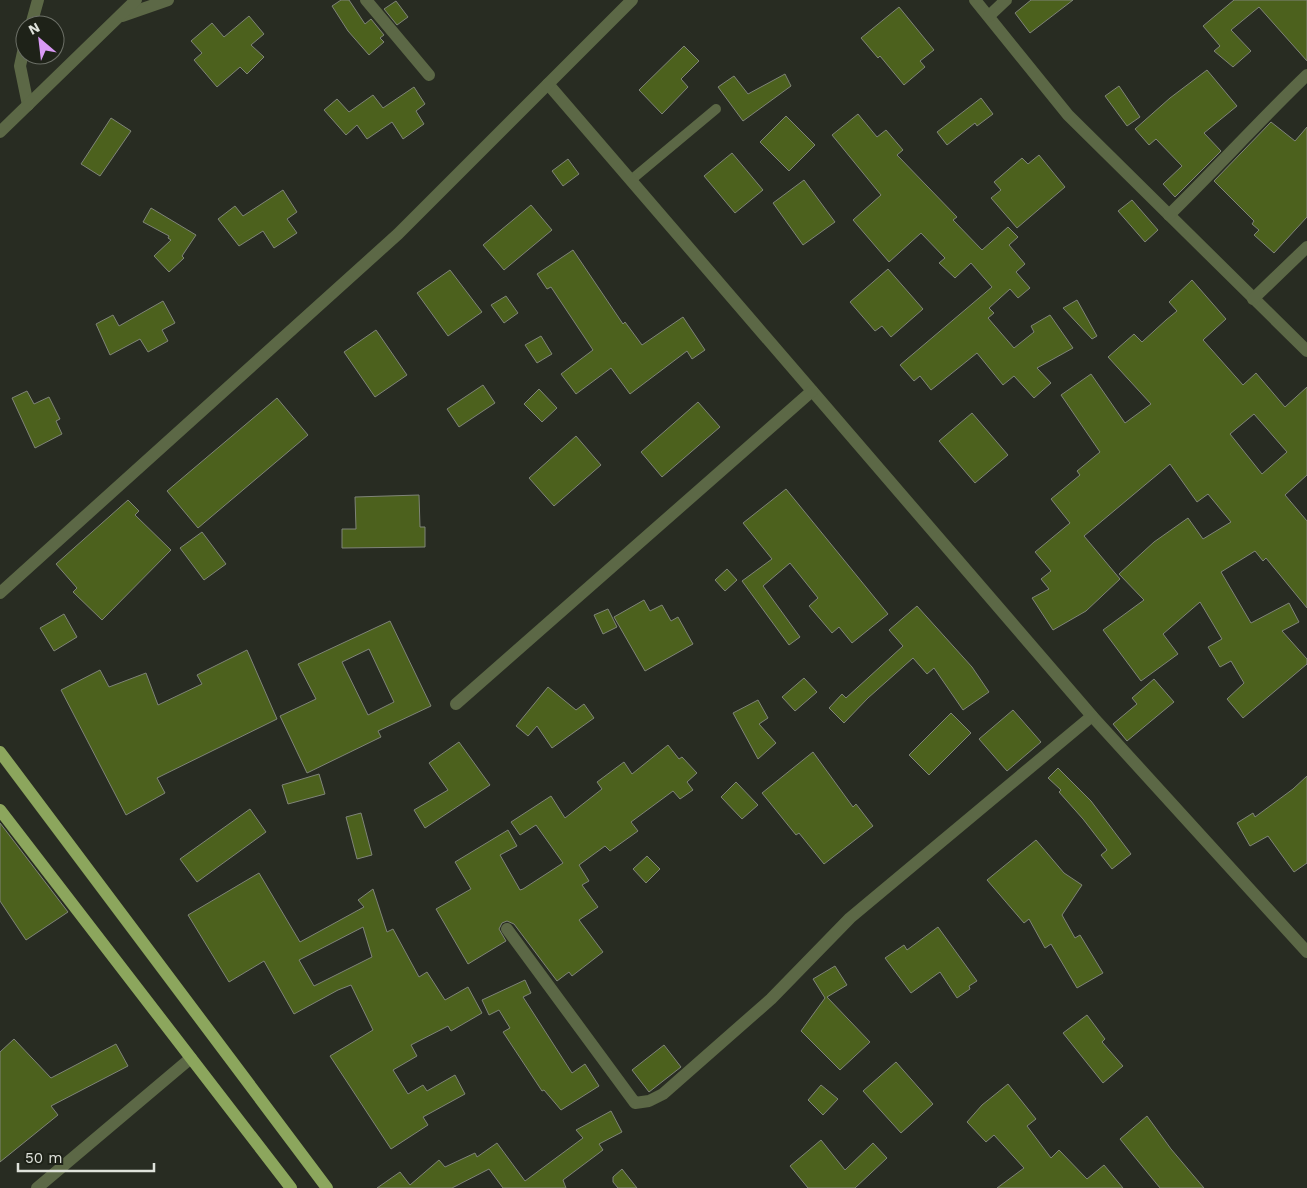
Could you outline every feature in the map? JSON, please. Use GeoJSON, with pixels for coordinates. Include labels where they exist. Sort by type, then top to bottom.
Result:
{"type":"FeatureCollection","features":[{"type":"Feature","properties":{"kind":"main road"},"geometry":{"type":"LineString","coordinates":[[0,752],[327,1188]]}},
{"type":"Feature","properties":{"kind":"main road"},"geometry":{"type":"LineString","coordinates":[[0,810],[291,1188]]}},
{"type":"Feature","properties":{"kind":"street"},"geometry":{"type":"LineString","coordinates":[[34,15],[38,0]]}},
{"type":"Feature","properties":{"kind":"street"},"geometry":{"type":"LineString","coordinates":[[0,132],[136,0]]}},
{"type":"Feature","properties":{"kind":"street"},"geometry":{"type":"LineString","coordinates":[[118,18],[168,0]]}},
{"type":"Feature","properties":{"kind":"street"},"geometry":{"type":"LineString","coordinates":[[366,0],[429,75]]}},
{"type":"Feature","properties":{"kind":"street"},"geometry":{"type":"LineString","coordinates":[[0,593],[398,234],[632,0]]}},
{"type":"Feature","properties":{"kind":"street"},"geometry":{"type":"LineString","coordinates":[[975,0],[1068,115],[1307,351]]}},
{"type":"Feature","properties":{"kind":"street"},"geometry":{"type":"LineString","coordinates":[[989,16],[1006,0]]}},
{"type":"Feature","properties":{"kind":"street"},"geometry":{"type":"LineString","coordinates":[[20,65],[28,105]]}},
{"type":"Feature","properties":{"kind":"street"},"geometry":{"type":"LineString","coordinates":[[1169,215],[1223,162],[1265,115],[1307,75]]}},
{"type":"Feature","properties":{"kind":"street"},"geometry":{"type":"LineString","coordinates":[[548,84],[1092,716],[1307,952]]}},
{"type":"Feature","properties":{"kind":"street"},"geometry":{"type":"LineString","coordinates":[[1253,299],[1307,247]]}},
{"type":"Feature","properties":{"kind":"street"},"geometry":{"type":"LineString","coordinates":[[456,704],[812,391]]}},
{"type":"Feature","properties":{"kind":"street"},"geometry":{"type":"LineString","coordinates":[[508,929],[635,1103],[649,1101],[663,1094],[771,1000],[850,918],[1092,716]]}},
{"type":"Feature","properties":{"kind":"street"},"geometry":{"type":"LineString","coordinates":[[37,1188],[190,1058]]}},
{"type":"Feature","properties":{"kind":"lane"},"geometry":{"type":"LineString","coordinates":[[631,180],[716,108]]}},
{"type":"Feature","properties":{"kind":"building"},"geometry":{"type":"Polygon","coordinates":[[[341,0],[349,0],[365,24],[371,19],[384,35],[380,38],[384,42],[369,55],[348,31],[332,6],[341,0]]]}},
{"type":"Feature","properties":{"kind":"building"},"geometry":{"type":"Polygon","coordinates":[[[1031,0],[1073,0],[1030,33],[1015,13],[1031,0]]]}},
{"type":"Feature","properties":{"kind":"building"},"geometry":{"type":"Polygon","coordinates":[[[1234,0],[1307,0],[1307,61],[1259,7],[1231,30],[1251,51],[1233,67],[1214,51],[1220,46],[1203,26],[1234,0]]]}},
{"type":"Feature","properties":{"kind":"building"},"geometry":{"type":"Polygon","coordinates":[[[396,1],[408,17],[397,25],[384,9],[396,1]]]}},
{"type":"Feature","properties":{"kind":"building"},"geometry":{"type":"Polygon","coordinates":[[[899,7],[934,50],[920,61],[925,67],[904,85],[880,56],[878,58],[861,38],[899,7]]]}},
{"type":"Feature","properties":{"kind":"building"},"geometry":{"type":"Polygon","coordinates":[[[249,16],[264,34],[251,45],[264,57],[247,74],[240,67],[217,87],[194,60],[202,53],[191,41],[212,23],[224,37],[249,16]]]}},
{"type":"Feature","properties":{"kind":"building"},"geometry":{"type":"Polygon","coordinates":[[[684,46],[699,61],[681,79],[688,87],[662,114],[639,90],[684,46]]]}},
{"type":"Feature","properties":{"kind":"building"},"geometry":{"type":"Polygon","coordinates":[[[1207,70],[1237,106],[1204,133],[1221,151],[1175,197],[1163,184],[1182,166],[1156,139],[1149,145],[1135,129],[1170,98],[1207,70]]]}},
{"type":"Feature","properties":{"kind":"building"},"geometry":{"type":"Polygon","coordinates":[[[785,74],[791,86],[743,121],[718,87],[734,76],[748,94],[785,74]]]}},
{"type":"Feature","properties":{"kind":"building"},"geometry":{"type":"Polygon","coordinates":[[[1119,86],[1140,117],[1127,126],[1105,96],[1119,86]]]}},
{"type":"Feature","properties":{"kind":"building"},"geometry":{"type":"Polygon","coordinates":[[[414,87],[425,104],[416,111],[424,124],[403,139],[392,122],[367,139],[357,125],[346,135],[324,110],[337,99],[349,112],[373,95],[383,108],[414,87]]]}},
{"type":"Feature","properties":{"kind":"building"},"geometry":{"type":"Polygon","coordinates":[[[981,98],[993,114],[977,126],[975,123],[947,145],[937,132],[981,98]]]}},
{"type":"Feature","properties":{"kind":"building"},"geometry":{"type":"Polygon","coordinates":[[[858,114],[877,137],[886,130],[903,150],[897,155],[957,217],[953,220],[982,250],[1008,227],[1018,237],[1009,245],[1025,264],[1016,272],[1030,288],[1018,298],[1010,289],[989,308],[994,313],[988,318],[1014,348],[1034,332],[1031,326],[1050,315],[1073,348],[1037,368],[1051,383],[1034,398],[1014,376],[1003,385],[977,353],[931,390],[920,376],[914,381],[900,365],[992,287],[971,263],[955,278],[939,263],[945,258],[921,233],[889,262],[853,220],[881,195],[832,135],[858,114]]]}},
{"type":"Feature","properties":{"kind":"building"},"geometry":{"type":"Polygon","coordinates":[[[786,116],[815,145],[789,171],[760,142],[786,116]]]}},
{"type":"Feature","properties":{"kind":"building"},"geometry":{"type":"Polygon","coordinates":[[[111,118],[131,131],[100,176],[81,164],[111,118]]]}},
{"type":"Feature","properties":{"kind":"building"},"geometry":{"type":"Polygon","coordinates":[[[1271,122],[1295,141],[1307,127],[1307,217],[1274,253],[1254,235],[1259,230],[1252,224],[1254,221],[1214,181],[1271,122]]]}},
{"type":"Feature","properties":{"kind":"building"},"geometry":{"type":"Polygon","coordinates":[[[732,153],[763,190],[735,213],[704,176],[732,153]]]}},
{"type":"Feature","properties":{"kind":"building"},"geometry":{"type":"Polygon","coordinates":[[[1039,155],[1065,187],[1017,228],[991,198],[1001,190],[994,182],[1022,158],[1028,164],[1039,155]]]}},
{"type":"Feature","properties":{"kind":"building"},"geometry":{"type":"Polygon","coordinates":[[[568,159],[579,174],[563,186],[552,171],[568,159]]]}},
{"type":"Feature","properties":{"kind":"building"},"geometry":{"type":"Polygon","coordinates":[[[804,180],[835,222],[803,245],[773,203],[804,180]]]}},
{"type":"Feature","properties":{"kind":"building"},"geometry":{"type":"Polygon","coordinates":[[[283,190],[297,212],[287,219],[297,233],[274,248],[263,231],[239,246],[218,219],[235,206],[243,216],[283,190]]]}},
{"type":"Feature","properties":{"kind":"building"},"geometry":{"type":"Polygon","coordinates":[[[1132,200],[1158,230],[1145,242],[1118,211],[1132,200]]]}},
{"type":"Feature","properties":{"kind":"building"},"geometry":{"type":"Polygon","coordinates":[[[531,205],[552,230],[504,270],[483,245],[531,205]]]}},
{"type":"Feature","properties":{"kind":"building"},"geometry":{"type":"Polygon","coordinates":[[[151,208],[196,235],[182,256],[184,258],[169,272],[154,256],[171,240],[168,238],[169,236],[143,222],[151,208]]]}},
{"type":"Feature","properties":{"kind":"building"},"geometry":{"type":"Polygon","coordinates":[[[573,250],[623,324],[625,322],[642,345],[683,317],[705,350],[692,359],[687,351],[630,394],[611,368],[576,394],[561,374],[593,350],[551,287],[547,289],[537,274],[573,250]]]}},
{"type":"Feature","properties":{"kind":"building"},"geometry":{"type":"Polygon","coordinates":[[[888,269],[923,309],[891,337],[882,326],[875,331],[850,302],[888,269]]]}},
{"type":"Feature","properties":{"kind":"building"},"geometry":{"type":"Polygon","coordinates":[[[450,270],[482,312],[448,336],[417,293],[450,270]]]}},
{"type":"Feature","properties":{"kind":"building"},"geometry":{"type":"Polygon","coordinates":[[[1192,280],[1226,319],[1203,340],[1243,385],[1256,373],[1285,407],[1307,387],[1307,475],[1285,495],[1307,521],[1307,608],[1266,558],[1263,561],[1255,551],[1221,572],[1251,623],[1289,603],[1299,622],[1282,631],[1307,659],[1307,664],[1243,718],[1227,699],[1244,683],[1231,661],[1220,667],[1208,647],[1222,639],[1200,602],[1163,634],[1178,654],[1141,681],[1103,630],[1144,600],[1119,574],[1154,542],[1188,518],[1203,539],[1231,522],[1208,494],[1197,502],[1170,464],[1084,536],[1120,579],[1086,611],[1053,630],[1032,598],[1049,589],[1041,579],[1051,571],[1035,552],[1070,523],[1051,499],[1080,475],[1077,471],[1100,452],[1061,395],[1091,374],[1125,423],[1151,404],[1108,357],[1134,334],[1142,342],[1177,311],[1169,302],[1192,280]],[[1254,414],[1230,434],[1262,474],[1287,452],[1254,414]]]}},
{"type":"Feature","properties":{"kind":"building"},"geometry":{"type":"Polygon","coordinates":[[[506,296],[518,313],[504,323],[491,305],[506,296]]]}},
{"type":"Feature","properties":{"kind":"building"},"geometry":{"type":"Polygon","coordinates":[[[1077,300],[1097,336],[1092,339],[1063,308],[1077,300]]]}},
{"type":"Feature","properties":{"kind":"building"},"geometry":{"type":"Polygon","coordinates":[[[163,301],[175,323],[162,330],[168,341],[148,352],[140,339],[110,355],[96,324],[113,315],[119,326],[163,301]]]}},
{"type":"Feature","properties":{"kind":"building"},"geometry":{"type":"Polygon","coordinates":[[[376,330],[407,375],[375,397],[344,352],[376,330]]]}},
{"type":"Feature","properties":{"kind":"building"},"geometry":{"type":"Polygon","coordinates":[[[541,336],[552,354],[537,363],[525,345],[541,336]]]}},
{"type":"Feature","properties":{"kind":"building"},"geometry":{"type":"Polygon","coordinates":[[[483,385],[495,403],[459,427],[447,409],[483,385]]]}},
{"type":"Feature","properties":{"kind":"building"},"geometry":{"type":"Polygon","coordinates":[[[539,389],[557,408],[542,422],[524,404],[539,389]]]}},
{"type":"Feature","properties":{"kind":"building"},"geometry":{"type":"Polygon","coordinates":[[[27,391],[34,404],[49,397],[60,419],[56,421],[62,434],[35,448],[12,398],[27,391]]]}},
{"type":"Feature","properties":{"kind":"building"},"geometry":{"type":"Polygon","coordinates":[[[277,398],[308,435],[198,528],[167,491],[277,398]]]}},
{"type":"Feature","properties":{"kind":"building"},"geometry":{"type":"Polygon","coordinates":[[[698,402],[720,427],[662,477],[641,452],[698,402]]]}},
{"type":"Feature","properties":{"kind":"building"},"geometry":{"type":"Polygon","coordinates":[[[972,413],[1008,455],[975,483],[939,441],[972,413]]]}},
{"type":"Feature","properties":{"kind":"building"},"geometry":{"type":"Polygon","coordinates":[[[576,436],[601,465],[554,506],[529,478],[576,436]]]}},
{"type":"Feature","properties":{"kind":"building"},"geometry":{"type":"Polygon","coordinates":[[[786,489],[888,614],[852,643],[839,627],[832,633],[809,606],[818,598],[790,563],[763,586],[800,637],[789,645],[742,581],[772,559],[743,523],[786,489]]]}},
{"type":"Feature","properties":{"kind":"building"},"geometry":{"type":"Polygon","coordinates":[[[419,495],[420,527],[425,527],[425,547],[342,548],[342,529],[356,529],[355,497],[419,495]]]}},
{"type":"Feature","properties":{"kind":"building"},"geometry":{"type":"Polygon","coordinates":[[[128,500],[139,511],[135,515],[171,550],[102,620],[73,592],[77,588],[56,564],[128,500]]]}},
{"type":"Feature","properties":{"kind":"building"},"geometry":{"type":"Polygon","coordinates":[[[202,532],[226,564],[204,580],[180,548],[202,532]]]}},
{"type":"Feature","properties":{"kind":"building"},"geometry":{"type":"Polygon","coordinates":[[[727,569],[737,580],[725,591],[715,580],[727,569]]]}},
{"type":"Feature","properties":{"kind":"building"},"geometry":{"type":"Polygon","coordinates":[[[644,600],[650,611],[662,605],[671,621],[678,617],[693,644],[645,671],[614,617],[644,600]]]}},
{"type":"Feature","properties":{"kind":"building"},"geometry":{"type":"Polygon","coordinates":[[[917,606],[972,667],[989,692],[963,710],[934,668],[927,674],[913,658],[868,698],[844,723],[829,708],[842,694],[846,698],[903,646],[889,630],[917,606]]]}},
{"type":"Feature","properties":{"kind":"building"},"geometry":{"type":"Polygon","coordinates":[[[608,609],[617,627],[603,634],[594,615],[608,609]]]}},
{"type":"Feature","properties":{"kind":"building"},"geometry":{"type":"Polygon","coordinates":[[[64,614],[77,637],[54,651],[40,628],[64,614]]]}},
{"type":"Feature","properties":{"kind":"building"},"geometry":{"type":"Polygon","coordinates":[[[390,621],[431,706],[378,731],[381,737],[307,773],[280,716],[316,699],[298,664],[390,621]],[[369,649],[342,662],[368,715],[394,702],[369,649]]]}},
{"type":"Feature","properties":{"kind":"building"},"geometry":{"type":"Polygon","coordinates":[[[247,650],[277,719],[157,778],[165,793],[126,815],[61,690],[100,670],[109,687],[146,673],[158,705],[202,684],[197,675],[247,650]]]}},
{"type":"Feature","properties":{"kind":"building"},"geometry":{"type":"Polygon","coordinates":[[[804,678],[817,692],[795,711],[782,697],[804,678]]]}},
{"type":"Feature","properties":{"kind":"building"},"geometry":{"type":"Polygon","coordinates":[[[1154,679],[1174,702],[1127,741],[1113,724],[1137,704],[1132,698],[1154,679]]]}},
{"type":"Feature","properties":{"kind":"building"},"geometry":{"type":"Polygon","coordinates":[[[548,687],[576,710],[584,704],[594,718],[552,748],[537,726],[528,736],[516,726],[548,687]]]}},
{"type":"Feature","properties":{"kind":"building"},"geometry":{"type":"Polygon","coordinates":[[[758,700],[768,718],[759,724],[776,743],[758,759],[733,713],[758,700]]]}},
{"type":"Feature","properties":{"kind":"building"},"geometry":{"type":"Polygon","coordinates":[[[1013,710],[1041,742],[1007,771],[979,739],[1013,710]]]}},
{"type":"Feature","properties":{"kind":"building"},"geometry":{"type":"Polygon","coordinates":[[[951,713],[971,733],[929,775],[909,755],[951,713]]]}},
{"type":"Feature","properties":{"kind":"building"},"geometry":{"type":"Polygon","coordinates":[[[459,742],[490,785],[425,828],[414,810],[448,790],[429,763],[459,742]]]}},
{"type":"Feature","properties":{"kind":"building"},"geometry":{"type":"Polygon","coordinates":[[[668,745],[679,759],[682,757],[697,773],[687,782],[693,790],[680,799],[673,791],[631,822],[638,831],[610,851],[605,846],[579,865],[589,881],[582,885],[598,907],[579,920],[603,952],[572,976],[569,972],[557,981],[514,924],[507,921],[502,923],[499,929],[506,941],[468,964],[436,909],[471,889],[455,862],[508,830],[517,846],[500,855],[520,890],[523,889],[563,863],[536,825],[520,835],[511,822],[551,796],[565,818],[602,789],[597,782],[624,762],[632,774],[668,745]]]}},
{"type":"Feature","properties":{"kind":"building"},"geometry":{"type":"Polygon","coordinates":[[[813,752],[853,807],[856,804],[873,826],[824,864],[799,833],[796,835],[762,793],[813,752]]]}},
{"type":"Feature","properties":{"kind":"building"},"geometry":{"type":"Polygon","coordinates":[[[1058,768],[1091,801],[1131,854],[1112,869],[1101,855],[1107,850],[1059,792],[1061,790],[1048,778],[1058,768]]]}},
{"type":"Feature","properties":{"kind":"building"},"geometry":{"type":"Polygon","coordinates":[[[319,774],[325,794],[288,804],[282,785],[319,774]]]}},
{"type":"Feature","properties":{"kind":"building"},"geometry":{"type":"Polygon","coordinates":[[[1307,776],[1307,863],[1294,872],[1268,836],[1250,846],[1237,823],[1253,813],[1255,817],[1293,789],[1307,776]]]}},
{"type":"Feature","properties":{"kind":"building"},"geometry":{"type":"Polygon","coordinates":[[[736,782],[758,805],[742,819],[721,797],[736,782]]]}},
{"type":"Feature","properties":{"kind":"building"},"geometry":{"type":"Polygon","coordinates":[[[250,809],[266,832],[197,882],[180,859],[250,809]]]}},
{"type":"Feature","properties":{"kind":"building"},"geometry":{"type":"Polygon","coordinates":[[[361,813],[372,855],[357,859],[346,817],[361,813]]]}},
{"type":"Feature","properties":{"kind":"building"},"geometry":{"type":"Polygon","coordinates":[[[0,823],[68,912],[26,940],[0,901],[0,823]]]}},
{"type":"Feature","properties":{"kind":"building"},"geometry":{"type":"Polygon","coordinates":[[[1036,840],[1064,873],[1082,885],[1062,915],[1075,938],[1080,935],[1103,973],[1077,988],[1051,944],[1045,948],[1029,919],[1024,923],[987,880],[1036,840]]]}},
{"type":"Feature","properties":{"kind":"building"},"geometry":{"type":"Polygon","coordinates":[[[647,856],[660,869],[646,883],[633,869],[647,856]]]}},
{"type":"Feature","properties":{"kind":"building"},"geometry":{"type":"Polygon","coordinates":[[[259,873],[300,942],[364,907],[358,900],[373,889],[387,932],[393,929],[419,977],[427,972],[445,1000],[468,987],[482,1013],[451,1031],[448,1026],[411,1045],[417,1056],[393,1070],[408,1094],[423,1085],[427,1091],[455,1075],[465,1094],[423,1117],[428,1125],[391,1149],[330,1056],[373,1030],[351,985],[294,1014],[264,961],[229,982],[188,915],[259,873]],[[363,927],[299,960],[314,986],[372,957],[363,927]]]}},
{"type":"Feature","properties":{"kind":"building"},"geometry":{"type":"Polygon","coordinates":[[[938,927],[977,981],[969,986],[970,989],[957,998],[940,972],[911,993],[885,958],[904,945],[907,950],[938,927]]]}},
{"type":"Feature","properties":{"kind":"building"},"geometry":{"type":"Polygon","coordinates":[[[835,966],[847,985],[827,997],[870,1042],[840,1070],[801,1031],[825,998],[813,979],[835,966]]]}},
{"type":"Feature","properties":{"kind":"building"},"geometry":{"type":"Polygon","coordinates":[[[525,980],[531,993],[523,997],[572,1073],[585,1064],[599,1086],[561,1110],[544,1090],[542,1091],[503,1032],[510,1028],[499,1010],[489,1015],[482,1000],[525,980]]]}},
{"type":"Feature","properties":{"kind":"building"},"geometry":{"type":"Polygon","coordinates":[[[1087,1015],[1105,1039],[1102,1042],[1123,1066],[1103,1083],[1063,1033],[1087,1015]]]}},
{"type":"Feature","properties":{"kind":"building"},"geometry":{"type":"Polygon","coordinates":[[[14,1039],[51,1078],[116,1044],[128,1066],[51,1106],[58,1115],[0,1162],[0,1052],[14,1039]]]}},
{"type":"Feature","properties":{"kind":"building"},"geometry":{"type":"Polygon","coordinates":[[[664,1045],[681,1067],[649,1092],[632,1070],[664,1045]]]}},
{"type":"Feature","properties":{"kind":"building"},"geometry":{"type":"Polygon","coordinates":[[[896,1062],[933,1104],[901,1133],[863,1091],[896,1062]]]}},
{"type":"Feature","properties":{"kind":"building"},"geometry":{"type":"Polygon","coordinates":[[[1008,1084],[1036,1119],[1027,1126],[1051,1158],[1059,1150],[1087,1179],[1104,1165],[1123,1188],[997,1188],[1024,1168],[994,1135],[986,1142],[967,1122],[982,1105],[1008,1084]]]}},
{"type":"Feature","properties":{"kind":"building"},"geometry":{"type":"Polygon","coordinates":[[[821,1085],[838,1099],[823,1115],[808,1100],[821,1085]]]}},
{"type":"Feature","properties":{"kind":"building"},"geometry":{"type":"Polygon","coordinates":[[[611,1111],[622,1132],[599,1144],[603,1150],[563,1180],[566,1188],[503,1188],[489,1169],[452,1188],[377,1188],[400,1172],[410,1185],[439,1160],[445,1167],[475,1153],[477,1157],[497,1143],[525,1181],[583,1138],[576,1130],[611,1111]]]}},
{"type":"Feature","properties":{"kind":"building"},"geometry":{"type":"Polygon","coordinates":[[[1147,1116],[1171,1149],[1204,1188],[1160,1188],[1120,1139],[1147,1116]]]}},
{"type":"Feature","properties":{"kind":"building"},"geometry":{"type":"Polygon","coordinates":[[[821,1140],[845,1170],[873,1143],[887,1158],[855,1188],[808,1188],[790,1166],[821,1140]]]}},
{"type":"Feature","properties":{"kind":"building"},"geometry":{"type":"Polygon","coordinates":[[[622,1169],[637,1188],[618,1188],[613,1182],[613,1177],[622,1169]]]}}]}
